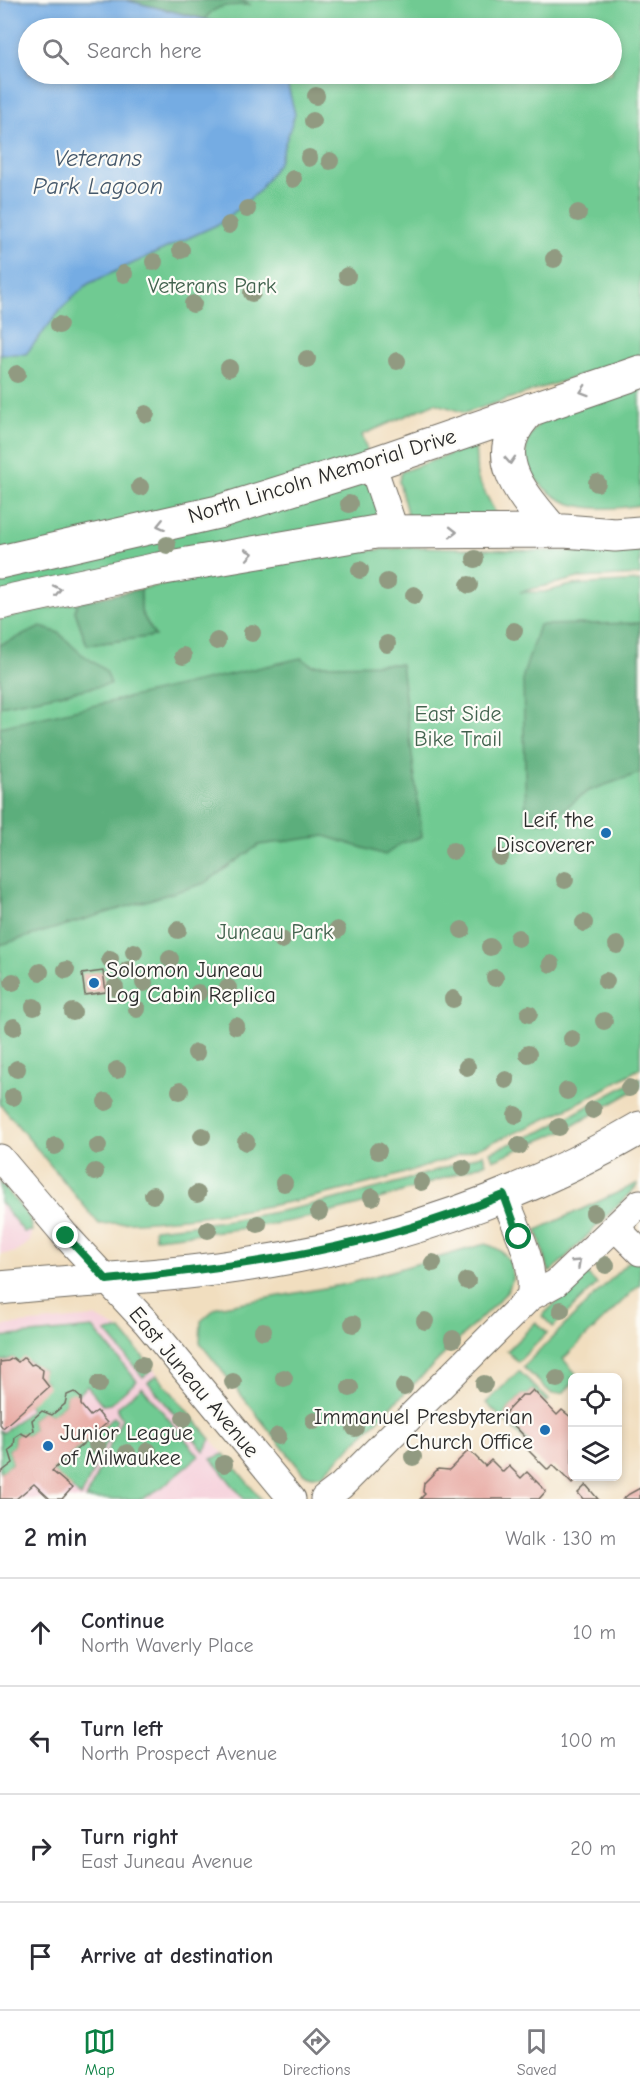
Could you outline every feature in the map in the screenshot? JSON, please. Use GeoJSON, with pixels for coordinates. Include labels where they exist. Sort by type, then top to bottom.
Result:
{"type":"FeatureCollection","features":[{"type":"Feature","properties":{"kind":"main road","name":"North Lincoln Memorial Drive"},"geometry":{"type":"LineString","coordinates":[[0,562],[218,512],[372,464],[640,372]]}},
{"type":"Feature","properties":{"kind":"main road"},"geometry":{"type":"LineString","coordinates":[[531,409],[513,429],[508,452],[510,470],[517,486],[559,531],[601,516],[640,511]]}},
{"type":"Feature","properties":{"kind":"main road","name":"North Lincoln Memorial Drive"},"geometry":{"type":"LineString","coordinates":[[0,603],[158,569],[376,532],[559,531],[615,535],[640,533]]}},
{"type":"Feature","properties":{"kind":"main road"},"geometry":{"type":"LineString","coordinates":[[0,1288],[227,1268],[296,1256],[412,1228],[504,1195],[576,1164],[640,1128]]}},
{"type":"Feature","properties":{"kind":"street"},"geometry":{"type":"LineString","coordinates":[[372,464],[395,532]]}},
{"type":"Feature","properties":{"kind":"street","name":"East Juneau Avenue"},"geometry":{"type":"LineString","coordinates":[[0,1158],[66,1236],[146,1322],[292,1499]]}},
{"type":"Feature","properties":{"kind":"street"},"geometry":{"type":"LineString","coordinates":[[504,1195],[531,1269],[533,1284],[530,1298]]}},
{"type":"Feature","properties":{"kind":"street"},"geometry":{"type":"LineString","coordinates":[[324,1499],[341,1486],[530,1298],[556,1283],[640,1203]]}},
{"type":"Feature","properties":{"kind":"street"},"geometry":{"type":"LineString","coordinates":[[616,1228],[640,1252]]}},
{"type":"Feature","properties":{"kind":"shaded area"},"geometry":{"type":"Polygon","coordinates":[[[0,1182],[29,1217],[32,1227],[30,1241],[20,1250],[12,1253],[0,1254],[0,1182]]]}},
{"type":"Feature","properties":{"kind":"shaded area"},"geometry":{"type":"Polygon","coordinates":[[[95,1317],[121,1330],[261,1499],[0,1499],[0,1326],[95,1317]]]}},
{"type":"Feature","properties":{"kind":"green space","name":"Veterans Park"},"geometry":{"type":"Polygon","coordinates":[[[0,0],[640,0],[640,356],[465,413],[435,403],[362,435],[395,532],[0,603],[0,0]]]}},
{"type":"Feature","properties":{"kind":"green space"},"geometry":{"type":"Polygon","coordinates":[[[125,0],[239,0],[251,5],[231,5],[214,10],[206,18],[125,0]]]}},
{"type":"Feature","properties":{"kind":"green space"},"geometry":{"type":"Polygon","coordinates":[[[640,388],[640,505],[606,508],[579,506],[559,499],[548,491],[531,471],[527,459],[526,447],[540,423],[571,410],[640,388]]]}},
{"type":"Feature","properties":{"kind":"green space"},"geometry":{"type":"Polygon","coordinates":[[[475,445],[477,477],[496,514],[477,517],[408,517],[399,482],[401,472],[475,445]]]}},
{"type":"Feature","properties":{"kind":"green space","name":"Juneau Park"},"geometry":{"type":"Polygon","coordinates":[[[425,547],[539,551],[640,551],[640,575],[578,578],[520,592],[544,592],[572,585],[640,581],[640,1068],[578,1103],[514,1133],[448,1159],[380,1180],[310,1198],[240,1211],[99,1224],[0,1104],[0,619],[78,602],[75,611],[87,645],[155,636],[141,612],[141,589],[318,556],[425,547]]]}},
{"type":"Feature","properties":{"kind":"green space"},"geometry":{"type":"Polygon","coordinates":[[[141,589],[141,612],[155,636],[87,645],[75,611],[78,602],[141,589]]]}},
{"type":"Feature","properties":{"kind":"green space"},"geometry":{"type":"Polygon","coordinates":[[[640,623],[640,773],[588,791],[547,822],[526,821],[523,676],[539,625],[640,623]]]}},
{"type":"Feature","properties":{"kind":"green space"},"geometry":{"type":"Polygon","coordinates":[[[41,627],[59,633],[79,652],[106,671],[111,684],[0,706],[0,645],[41,627]]]}},
{"type":"Feature","properties":{"kind":"green space"},"geometry":{"type":"Polygon","coordinates":[[[301,658],[312,665],[401,664],[422,837],[402,843],[385,855],[325,836],[259,845],[205,883],[0,945],[0,727],[301,658]]]}},
{"type":"Feature","properties":{"kind":"green space"},"geometry":{"type":"Polygon","coordinates":[[[640,1078],[640,1087],[567,1129],[493,1160],[490,1152],[542,1131],[640,1078]]]}},
{"type":"Feature","properties":{"kind":"green space"},"geometry":{"type":"Polygon","coordinates":[[[483,1154],[486,1163],[348,1208],[264,1225],[155,1238],[154,1229],[238,1219],[321,1203],[402,1181],[483,1154]]]}},
{"type":"Feature","properties":{"kind":"green space"},"geometry":{"type":"Polygon","coordinates":[[[0,1182],[29,1217],[32,1231],[24,1232],[0,1202],[0,1182]]]}},
{"type":"Feature","properties":{"kind":"green space"},"geometry":{"type":"Polygon","coordinates":[[[638,1185],[552,1271],[549,1271],[537,1230],[638,1185]]]}},
{"type":"Feature","properties":{"kind":"green space"},"geometry":{"type":"Polygon","coordinates":[[[485,1244],[500,1251],[509,1262],[512,1276],[507,1292],[322,1475],[312,1476],[303,1473],[200,1343],[201,1321],[217,1307],[347,1284],[485,1244]]]}},
{"type":"Feature","properties":{"kind":"green space"},"geometry":{"type":"Polygon","coordinates":[[[635,1255],[640,1261],[640,1284],[563,1359],[575,1373],[568,1373],[568,1388],[563,1393],[552,1394],[523,1367],[635,1255]]]}},
{"type":"Feature","properties":{"kind":"green space"},"geometry":{"type":"Polygon","coordinates":[[[586,1273],[597,1284],[553,1327],[542,1316],[586,1273]]]}},
{"type":"Feature","properties":{"kind":"green space"},"geometry":{"type":"Polygon","coordinates":[[[536,1322],[547,1333],[518,1362],[507,1351],[536,1322]]]}},
{"type":"Feature","properties":{"kind":"green space"},"geometry":{"type":"Polygon","coordinates":[[[93,1328],[137,1381],[110,1404],[103,1405],[87,1386],[78,1394],[67,1395],[65,1404],[52,1415],[42,1411],[32,1420],[34,1430],[27,1436],[21,1433],[15,1437],[14,1446],[9,1450],[13,1463],[0,1473],[0,1430],[3,1433],[31,1409],[28,1405],[46,1382],[42,1378],[43,1370],[28,1361],[18,1362],[13,1358],[0,1362],[0,1337],[93,1328]]]}},
{"type":"Feature","properties":{"kind":"green space"},"geometry":{"type":"Polygon","coordinates":[[[121,1330],[153,1369],[143,1377],[106,1332],[121,1330]]]}},
{"type":"Feature","properties":{"kind":"green space"},"geometry":{"type":"Polygon","coordinates":[[[519,1371],[549,1400],[546,1403],[533,1390],[528,1395],[522,1395],[505,1413],[506,1417],[530,1442],[528,1444],[486,1403],[519,1371]]]}},
{"type":"Feature","properties":{"kind":"green space"},"geometry":{"type":"Polygon","coordinates":[[[157,1375],[211,1439],[204,1451],[148,1382],[157,1375]]]}},
{"type":"Feature","properties":{"kind":"green space"},"geometry":{"type":"Polygon","coordinates":[[[142,1387],[199,1456],[161,1488],[142,1499],[86,1499],[122,1418],[118,1407],[142,1387]]]}},
{"type":"Feature","properties":{"kind":"green space"},"geometry":{"type":"Polygon","coordinates":[[[114,1417],[117,1420],[81,1497],[52,1471],[114,1417]]]}},
{"type":"Feature","properties":{"kind":"green space"},"geometry":{"type":"Polygon","coordinates":[[[224,1454],[261,1499],[244,1499],[211,1459],[224,1454]]]}},
{"type":"Feature","properties":{"kind":"water","name":"Veterans Park Lagoon"},"geometry":{"type":"Polygon","coordinates":[[[0,0],[125,0],[199,18],[18,18],[18,84],[288,84],[295,114],[279,162],[259,191],[221,223],[88,284],[64,306],[26,354],[0,354],[0,0]]]}},
{"type":"Feature","properties":{"kind":"building","name":"Solomon Juneau Log Cabin Replica"},"geometry":{"type":"Polygon","coordinates":[[[103,971],[106,992],[85,995],[82,974],[103,971]]]}},
{"type":"Feature","properties":{"kind":"building"},"geometry":{"type":"Polygon","coordinates":[[[24,1357],[31,1365],[34,1364],[43,1370],[42,1378],[49,1387],[3,1428],[0,1424],[0,1362],[13,1358],[18,1362],[24,1357]]]}},
{"type":"Feature","properties":{"kind":"building","name":"Immanuel Presbyterian Church Office"},"geometry":{"type":"Polygon","coordinates":[[[533,1390],[557,1415],[562,1410],[568,1415],[568,1480],[553,1465],[548,1470],[525,1447],[530,1442],[506,1417],[505,1413],[522,1395],[528,1395],[533,1390]]]}},
{"type":"Feature","properties":{"kind":"building","name":"Junior League of Milwaukee"},"geometry":{"type":"Polygon","coordinates":[[[74,1392],[81,1398],[81,1405],[90,1416],[97,1411],[107,1423],[52,1471],[72,1488],[62,1499],[50,1499],[34,1484],[16,1499],[0,1499],[0,1473],[13,1463],[9,1450],[14,1446],[15,1437],[21,1433],[27,1436],[34,1430],[32,1420],[42,1411],[52,1415],[65,1404],[67,1395],[74,1392]]]}},
{"type":"Feature","properties":{"kind":"building"},"geometry":{"type":"Polygon","coordinates":[[[469,1450],[485,1466],[491,1460],[503,1472],[509,1466],[521,1478],[527,1472],[546,1491],[539,1499],[420,1499],[425,1494],[423,1492],[424,1483],[438,1469],[449,1470],[469,1450]]]}},
{"type":"Feature","properties":{"kind":"building"},"geometry":{"type":"Polygon","coordinates":[[[586,1485],[598,1499],[583,1499],[578,1493],[586,1485]]]}},
{"type":"Feature","properties":{"kind":"building"},"geometry":{"type":"Polygon","coordinates":[[[640,1488],[640,1499],[623,1499],[629,1494],[640,1488]]]}},
{"type":"Feature","properties":{"kind":"place","name":"Leif, the Discoverer"},"geometry":{"type":"Point","coordinates":[606,833]}},
{"type":"Feature","properties":{"kind":"place","name":"Solomon Juneau Log Cabin Replica"},"geometry":{"type":"Point","coordinates":[94,983]}},
{"type":"Feature","properties":{"kind":"place","name":"Immanuel Presbyterian Church Office"},"geometry":{"type":"Point","coordinates":[545,1430]}},
{"type":"Feature","properties":{"kind":"place","name":"Junior League of Milwaukee"},"geometry":{"type":"Point","coordinates":[48,1446]}},
{"type":"Feature","properties":{"kind":"route"},"geometry":{"type":"LineString","coordinates":[[66,1236],[107,1280],[227,1268],[296,1256],[412,1228],[504,1195],[519,1237]]}},
{"type":"Feature","properties":{"kind":"park label","name":"East Side Bike Trail"},"geometry":{"type":"Point","coordinates":[458,726]}}]}
